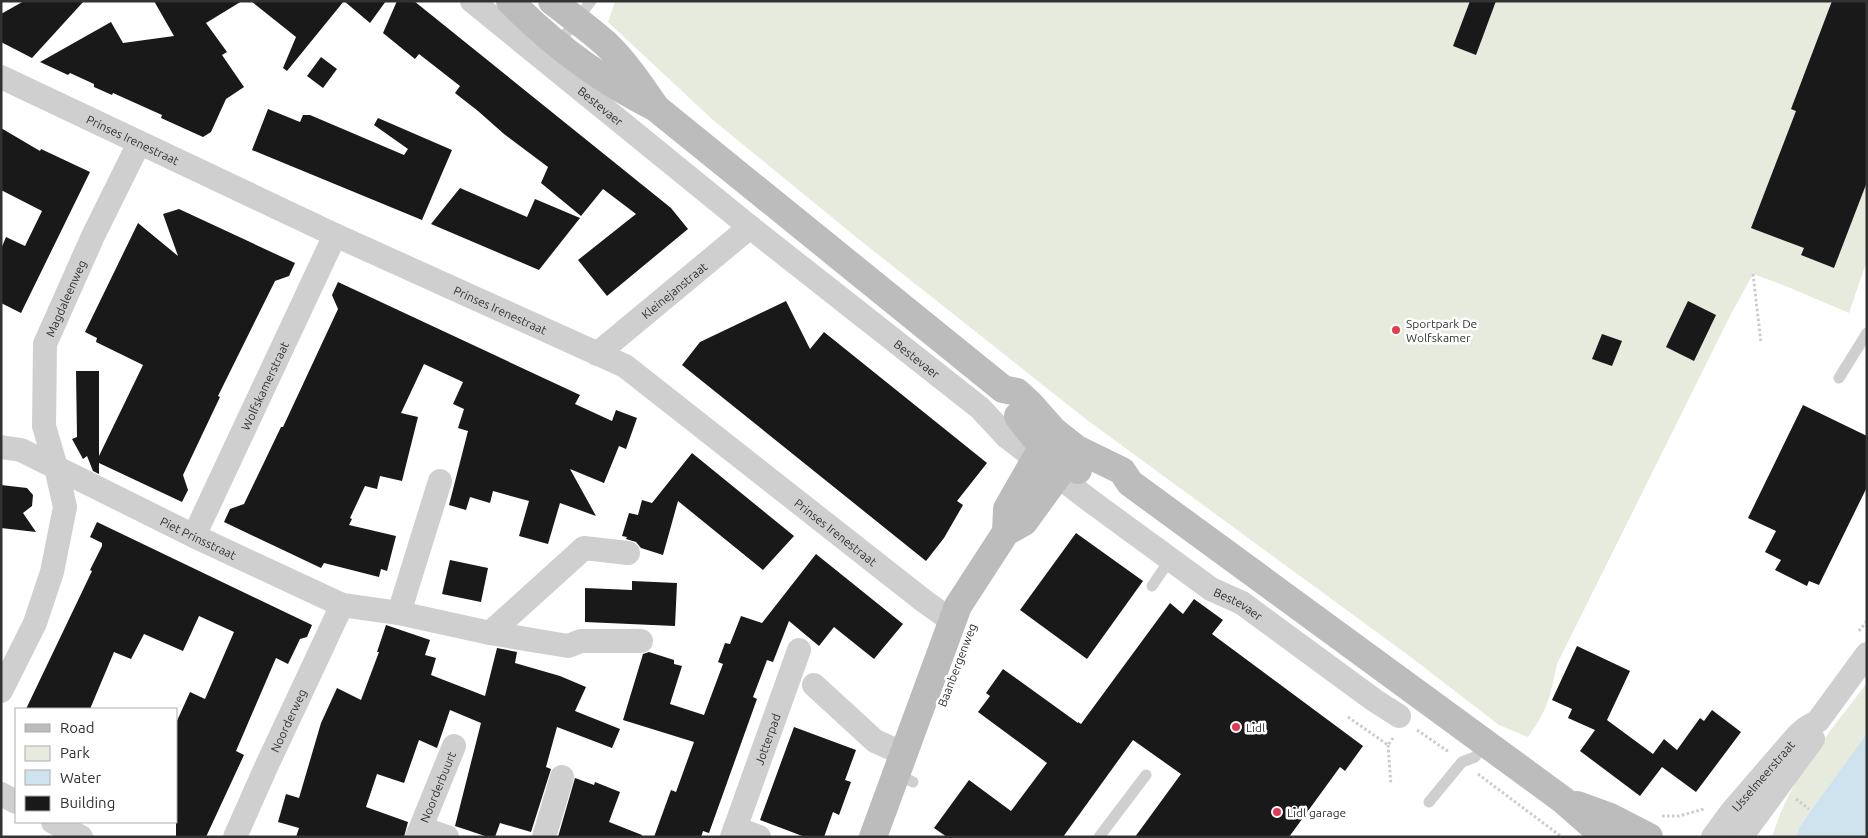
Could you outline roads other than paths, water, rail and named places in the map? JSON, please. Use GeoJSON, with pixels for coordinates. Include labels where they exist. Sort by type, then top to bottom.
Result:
{"type":"FeatureCollection","features":[{"type":"Feature","properties":{"kind":"main road","name":"Bestevaer"},"geometry":{"type":"LineString","coordinates":[[510,1],[526,18],[614,86],[656,108],[1003,389],[1017,392],[1053,430],[1053,457],[1077,449],[1122,472],[1130,483],[1564,800],[1605,837]]}},
{"type":"Feature","properties":{"kind":"main road","name":"Bestevaer"},"geometry":{"type":"LineString","coordinates":[[552,1],[584,11],[656,108]]}},
{"type":"Feature","properties":{"kind":"main road","name":"Baanbergenweg"},"geometry":{"type":"LineString","coordinates":[[878,834],[904,770],[958,606],[1006,532],[1024,522],[1053,457]]}},
{"type":"Feature","properties":{"kind":"main road","name":"Bestevaer"},"geometry":{"type":"LineString","coordinates":[[1564,800],[1610,817],[1649,837]]}},
{"type":"Feature","properties":{"kind":"street","name":"Bestevaer"},"geometry":{"type":"LineString","coordinates":[[472,1],[750,227],[980,408],[1007,437],[1053,457],[1171,558],[1211,589],[1242,603],[1398,716]]}},
{"type":"Feature","properties":{"kind":"street","name":"Prinses Irenestraat"},"geometry":{"type":"LineString","coordinates":[[1,77],[335,234],[625,366],[916,595],[952,621]]}},
{"type":"Feature","properties":{"kind":"street","name":"Magdaleenweg"},"geometry":{"type":"LineString","coordinates":[[1,691],[35,623],[52,572],[65,507],[44,426],[45,344],[93,236],[139,143]]}},
{"type":"Feature","properties":{"kind":"street","name":"Kleinejanstraat"},"geometry":{"type":"LineString","coordinates":[[597,354],[750,227]]}},
{"type":"Feature","properties":{"kind":"street","name":"Wolfskamerstraat"},"geometry":{"type":"LineString","coordinates":[[194,536],[335,234]]}},
{"type":"Feature","properties":{"kind":"street","name":"Piet Prinsstraat"},"geometry":{"type":"LineString","coordinates":[[1,447],[21,450],[194,536],[342,605],[400,613],[490,633],[568,646],[581,641],[641,641]]}},
{"type":"Feature","properties":{"kind":"street"},"geometry":{"type":"LineString","coordinates":[[400,613],[440,481]]}},
{"type":"Feature","properties":{"kind":"street"},"geometry":{"type":"LineString","coordinates":[[490,633],[584,548],[628,553]]}},
{"type":"Feature","properties":{"kind":"street","name":"Noorderweg"},"geometry":{"type":"LineString","coordinates":[[235,837],[342,605]]}},
{"type":"Feature","properties":{"kind":"street","name":"Jotterpad"},"geometry":{"type":"LineString","coordinates":[[759,837],[734,832],[799,650]]}},
{"type":"Feature","properties":{"kind":"street","name":"IJsselmeerstraat"},"geometry":{"type":"LineString","coordinates":[[1713,837],[1733,810],[1797,736],[1818,721],[1867,654]]}},
{"type":"Feature","properties":{"kind":"street"},"geometry":{"type":"LineString","coordinates":[[1374,700],[1398,680]]}},
{"type":"Feature","properties":{"kind":"street"},"geometry":{"type":"LineString","coordinates":[[814,685],[904,770]]}},
{"type":"Feature","properties":{"kind":"street","name":"IJsselmeerstraat"},"geometry":{"type":"LineString","coordinates":[[1741,837],[1808,746],[1815,735],[1818,721]]}},
{"type":"Feature","properties":{"kind":"street","name":"Noorderbuurt"},"geometry":{"type":"LineString","coordinates":[[447,837],[419,832],[454,746]]}},
{"type":"Feature","properties":{"kind":"street"},"geometry":{"type":"LineString","coordinates":[[544,837],[562,778]]}},
{"type":"Feature","properties":{"kind":"street"},"geometry":{"type":"LineString","coordinates":[[1,794],[15,801]]}},
{"type":"Feature","properties":{"kind":"street"},"geometry":{"type":"LineString","coordinates":[[55,823],[81,837]]}},
{"type":"Feature","properties":{"kind":"lane"},"geometry":{"type":"LineString","coordinates":[[558,44],[584,11]]}},
{"type":"Feature","properties":{"kind":"lane"},"geometry":{"type":"LineString","coordinates":[[1839,378],[1867,333]]}},
{"type":"Feature","properties":{"kind":"lane"},"geometry":{"type":"LineString","coordinates":[[1152,586],[1171,558]]}},
{"type":"Feature","properties":{"kind":"lane"},"geometry":{"type":"LineString","coordinates":[[1429,802],[1462,762],[1475,757],[1485,744]]}},
{"type":"Feature","properties":{"kind":"lane"},"geometry":{"type":"LineString","coordinates":[[1099,837],[1146,774]]}},
{"type":"Feature","properties":{"kind":"water"},"geometry":{"type":"Polygon","coordinates":[[[1867,733],[1867,837],[1796,837],[1799,828],[1809,813],[1867,733]]]}},
{"type":"Feature","properties":{"kind":"place","name":"Sportpark De Wolfskamer"},"geometry":{"type":"Point","coordinates":[1396,330]}},
{"type":"Feature","properties":{"kind":"place","name":"Lidl"},"geometry":{"type":"Point","coordinates":[1236,727]}},
{"type":"Feature","properties":{"kind":"place","name":"Lidl garage"},"geometry":{"type":"Point","coordinates":[1277,812]}}]}
